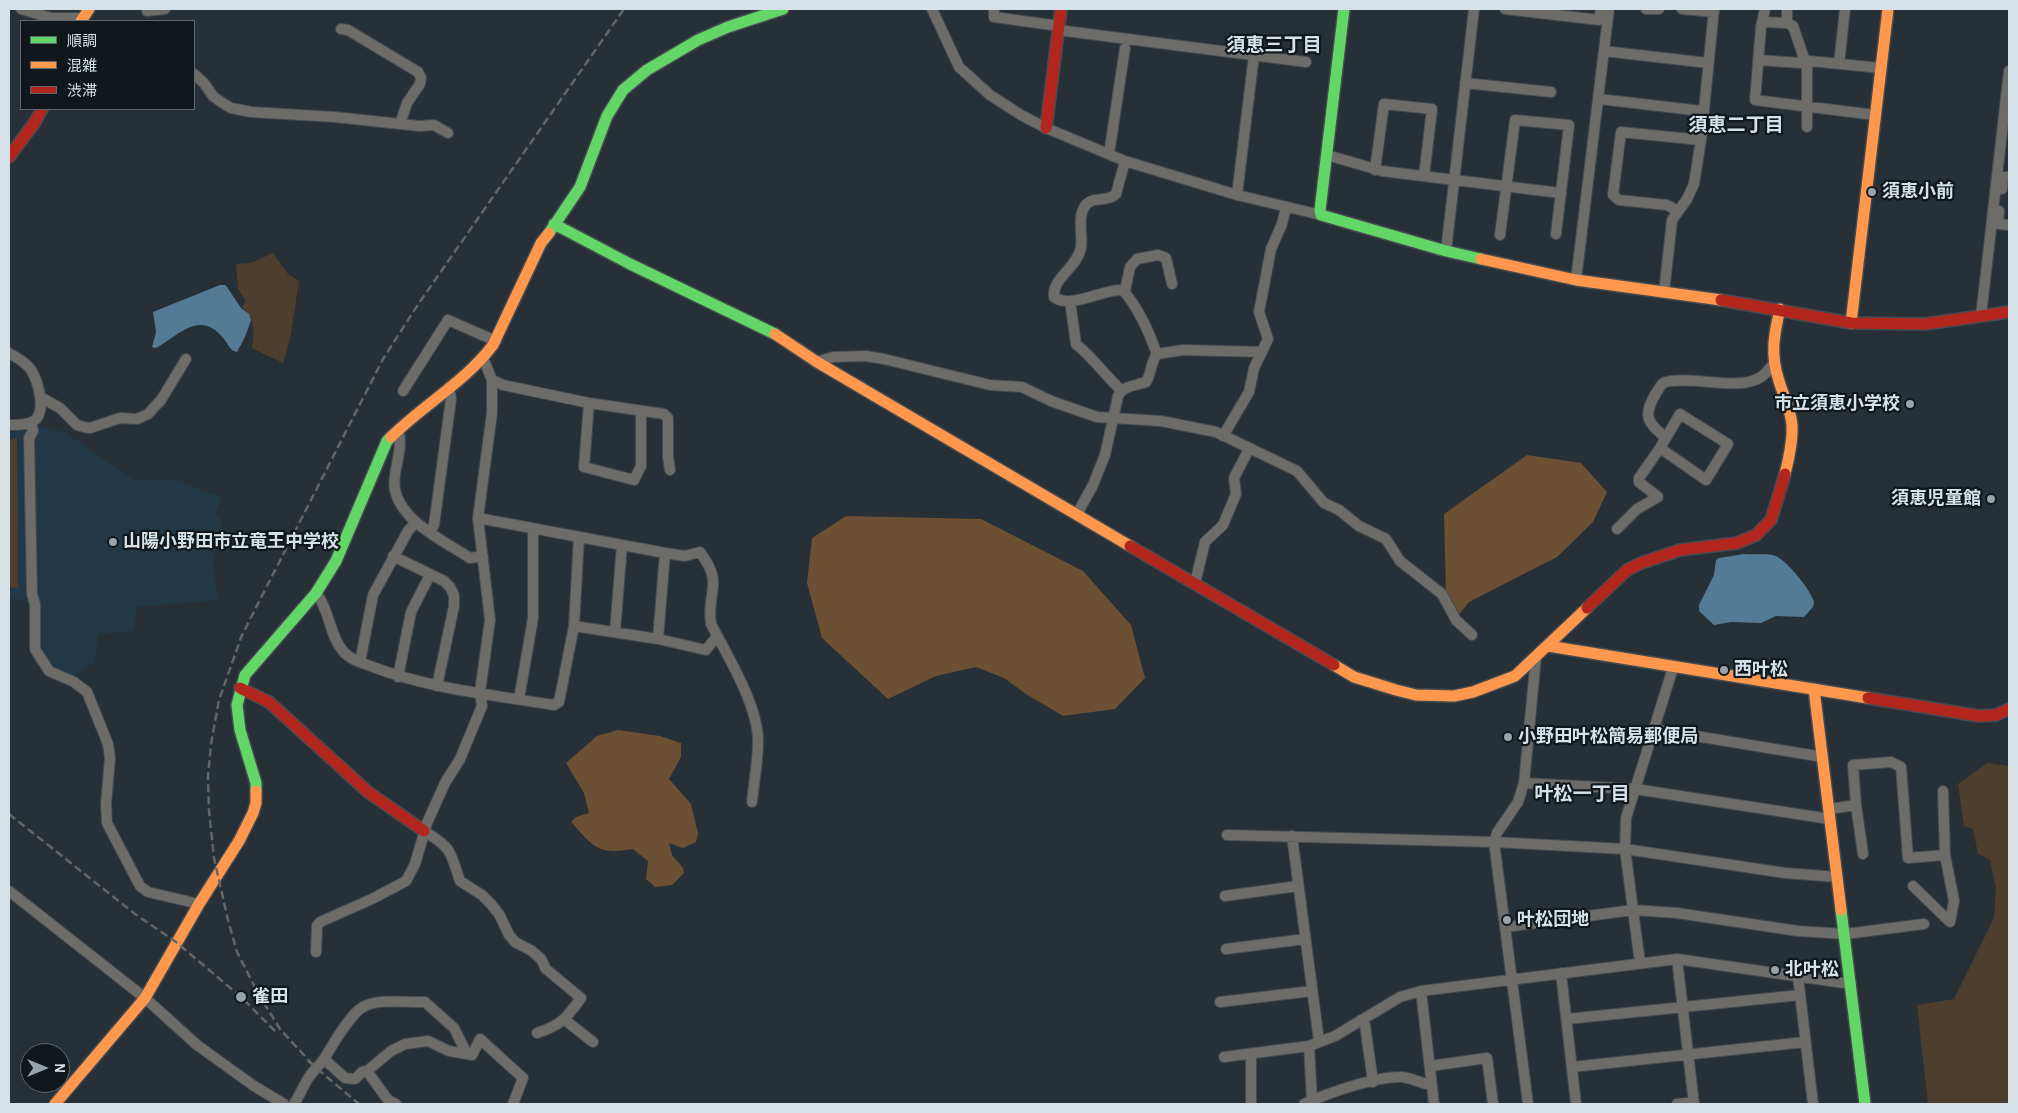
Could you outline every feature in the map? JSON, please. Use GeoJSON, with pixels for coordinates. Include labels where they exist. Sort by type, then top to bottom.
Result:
{"type":"FeatureCollection","features":[{"type":"Feature","properties":{"kind":"street"},"geometry":{"type":"LineString","coordinates":[[21,9],[51,18],[84,16]]}},
{"type":"Feature","properties":{"kind":"street"},"geometry":{"type":"LineString","coordinates":[[146,10],[165,9]]}},
{"type":"Feature","properties":{"kind":"street"},"geometry":{"type":"LineString","coordinates":[[55,1104],[145,998],[199,904],[240,841],[256,803],[254,772],[238,718],[237,705],[240,688],[245,675],[288,628],[316,593],[336,561],[387,442],[398,430],[483,358],[496,340],[541,243],[570,204],[580,187],[607,116],[623,90],[647,70],[698,40],[728,27],[781,9]]}},
{"type":"Feature","properties":{"kind":"street"},"geometry":{"type":"LineString","coordinates":[[932,9],[960,67],[990,95],[1021,115],[1046,128],[1125,161],[1236,194],[1322,215],[1446,251],[1576,280],[1780,309],[1851,323],[1925,324],[2009,312]]}},
{"type":"Feature","properties":{"kind":"street"},"geometry":{"type":"LineString","coordinates":[[994,9],[994,16],[1058,28],[1306,62]]}},
{"type":"Feature","properties":{"kind":"street"},"geometry":{"type":"LineString","coordinates":[[1046,128],[1061,9]]}},
{"type":"Feature","properties":{"kind":"street"},"geometry":{"type":"LineString","coordinates":[[1322,215],[1320,210],[1344,9]]}},
{"type":"Feature","properties":{"kind":"street"},"geometry":{"type":"LineString","coordinates":[[1446,251],[1474,9]]}},
{"type":"Feature","properties":{"kind":"street"},"geometry":{"type":"LineString","coordinates":[[1505,9],[1599,20],[1600,9]]}},
{"type":"Feature","properties":{"kind":"street"},"geometry":{"type":"LineString","coordinates":[[1576,280],[1609,9]]}},
{"type":"Feature","properties":{"kind":"street"},"geometry":{"type":"LineString","coordinates":[[1646,9],[1658,9]]}},
{"type":"Feature","properties":{"kind":"street"},"geometry":{"type":"LineString","coordinates":[[1664,293],[1672,220],[1687,199],[1694,184],[1714,10],[1682,9]]}},
{"type":"Feature","properties":{"kind":"street"},"geometry":{"type":"LineString","coordinates":[[1765,9],[1762,22],[1755,100],[1875,115]]}},
{"type":"Feature","properties":{"kind":"street"},"geometry":{"type":"LineString","coordinates":[[1787,9],[1787,23]]}},
{"type":"Feature","properties":{"kind":"street"},"geometry":{"type":"LineString","coordinates":[[1839,64],[1845,9]]}},
{"type":"Feature","properties":{"kind":"street"},"geometry":{"type":"LineString","coordinates":[[1851,323],[1888,9]]}},
{"type":"Feature","properties":{"kind":"street"},"geometry":{"type":"LineString","coordinates":[[1762,22],[1787,23],[1793,26],[1806,62],[1807,127]]}},
{"type":"Feature","properties":{"kind":"street"},"geometry":{"type":"LineString","coordinates":[[341,29],[348,30],[418,72],[422,78],[407,103],[400,124]]}},
{"type":"Feature","properties":{"kind":"street"},"geometry":{"type":"LineString","coordinates":[[1109,154],[1125,48]]}},
{"type":"Feature","properties":{"kind":"street"},"geometry":{"type":"LineString","coordinates":[[1604,51],[1708,63]]}},
{"type":"Feature","properties":{"kind":"street"},"geometry":{"type":"LineString","coordinates":[[1236,194],[1254,56]]}},
{"type":"Feature","properties":{"kind":"street"},"geometry":{"type":"LineString","coordinates":[[1758,60],[1881,68]]}},
{"type":"Feature","properties":{"kind":"street"},"geometry":{"type":"LineString","coordinates":[[1981,316],[2007,111],[2009,71]]}},
{"type":"Feature","properties":{"kind":"street"},"geometry":{"type":"LineString","coordinates":[[195,75],[204,83],[213,96],[232,108],[266,114],[291,116],[296,114],[419,126],[434,125],[448,132]]}},
{"type":"Feature","properties":{"kind":"street"},"geometry":{"type":"LineString","coordinates":[[1465,83],[1552,92]]}},
{"type":"Feature","properties":{"kind":"street"},"geometry":{"type":"LineString","coordinates":[[1599,98],[1702,111]]}},
{"type":"Feature","properties":{"kind":"street"},"geometry":{"type":"LineString","coordinates":[[1375,170],[1384,104],[1432,109],[1424,176]]}},
{"type":"Feature","properties":{"kind":"street"},"geometry":{"type":"LineString","coordinates":[[9,158],[41,110]]}},
{"type":"Feature","properties":{"kind":"street"},"geometry":{"type":"LineString","coordinates":[[1500,235],[1515,120],[1570,125],[1556,234]]}},
{"type":"Feature","properties":{"kind":"street"},"geometry":{"type":"LineString","coordinates":[[1678,211],[1667,205],[1619,200],[1613,195],[1621,132],[1700,140]]}},
{"type":"Feature","properties":{"kind":"street"},"geometry":{"type":"LineString","coordinates":[[1327,156],[1375,170],[1560,193]]}},
{"type":"Feature","properties":{"kind":"street"},"geometry":{"type":"LineString","coordinates":[[1125,161],[1116,194],[1110,199],[1095,199],[1084,207],[1079,254],[1074,265],[1056,285],[1054,297],[1058,300],[1070,301],[1119,289],[1125,291]]}},
{"type":"Feature","properties":{"kind":"street"},"geometry":{"type":"LineString","coordinates":[[2009,177],[2003,177],[1998,224],[2009,225]]}},
{"type":"Feature","properties":{"kind":"street"},"geometry":{"type":"LineString","coordinates":[[1223,436],[1249,392],[1254,368],[1268,339],[1260,318],[1261,304],[1271,250],[1282,224],[1286,206]]}},
{"type":"Feature","properties":{"kind":"street"},"geometry":{"type":"LineString","coordinates":[[554,224],[630,264],[781,337],[817,362],[1354,677],[1408,693],[1447,697],[1468,694],[1495,686],[1515,676],[1627,570],[1672,550],[1748,541],[1756,536],[1770,521],[1776,510],[1789,452],[1792,425],[1774,363],[1773,338],[1780,309]]}},
{"type":"Feature","properties":{"kind":"street"},"geometry":{"type":"LineString","coordinates":[[1157,354],[1139,311],[1125,291],[1130,267],[1136,259],[1158,255],[1166,258],[1172,284]]}},
{"type":"Feature","properties":{"kind":"street"},"geometry":{"type":"LineString","coordinates":[[1070,301],[1076,344],[1090,356],[1104,374],[1121,390]]}},
{"type":"Feature","properties":{"kind":"street"},"geometry":{"type":"LineString","coordinates":[[403,391],[448,320],[496,340]]}},
{"type":"Feature","properties":{"kind":"street"},"geometry":{"type":"LineString","coordinates":[[1077,514],[1093,485],[1105,455],[1112,419],[1121,390],[1146,382],[1150,376],[1152,360],[1157,354],[1182,350],[1262,352]]}},
{"type":"Feature","properties":{"kind":"street"},"geometry":{"type":"LineString","coordinates":[[9,353],[21,359],[30,369],[40,396],[40,409],[32,423],[9,425]]}},
{"type":"Feature","properties":{"kind":"street"},"geometry":{"type":"LineString","coordinates":[[817,362],[833,357],[866,356],[884,359],[990,385],[1022,387],[1051,401],[1081,412],[1112,419],[1160,421],[1199,427],[1216,432],[1297,471],[1324,502],[1339,510],[1359,526],[1386,539],[1400,561],[1442,594],[1456,620],[1472,635]]}},
{"type":"Feature","properties":{"kind":"street"},"geometry":{"type":"LineString","coordinates":[[1080,359],[1083,356],[1100,375],[1104,374]]}},
{"type":"Feature","properties":{"kind":"street"},"geometry":{"type":"LineString","coordinates":[[316,952],[316,926],[320,922],[372,899],[406,881],[415,864],[424,830],[445,783],[460,759],[482,706],[480,692],[490,620],[478,518],[492,413],[492,380],[483,358]]}},
{"type":"Feature","properties":{"kind":"street"},"geometry":{"type":"LineString","coordinates":[[40,396],[60,408],[77,425],[84,428],[90,428],[120,418],[137,419],[148,414],[160,400],[186,359]]}},
{"type":"Feature","properties":{"kind":"street"},"geometry":{"type":"LineString","coordinates":[[1665,437],[1652,426],[1647,417],[1649,406],[1661,384],[1686,381],[1742,383],[1754,381],[1762,377],[1774,363]]}},
{"type":"Feature","properties":{"kind":"street"},"geometry":{"type":"LineString","coordinates":[[492,380],[503,385],[589,403],[664,414],[668,418],[670,470]]}},
{"type":"Feature","properties":{"kind":"street"},"geometry":{"type":"LineString","coordinates":[[430,531],[434,525],[451,398],[449,387]]}},
{"type":"Feature","properties":{"kind":"street"},"geometry":{"type":"LineString","coordinates":[[589,403],[584,467],[634,480],[641,466],[641,412]]}},
{"type":"Feature","properties":{"kind":"street"},"geometry":{"type":"LineString","coordinates":[[1617,529],[1637,509],[1658,496],[1639,482],[1639,478],[1680,414],[1728,444],[1706,480],[1660,448]]}},
{"type":"Feature","properties":{"kind":"street"},"geometry":{"type":"LineString","coordinates":[[32,423],[32,431],[29,438],[35,648],[49,671],[74,682],[87,692],[93,705],[108,744],[110,758],[106,804],[107,823],[140,886],[148,892],[199,904]]}},
{"type":"Feature","properties":{"kind":"street"},"geometry":{"type":"LineString","coordinates":[[398,430],[401,438],[394,490],[396,497],[416,522],[470,558],[483,556]]}},
{"type":"Feature","properties":{"kind":"street"},"geometry":{"type":"LineString","coordinates":[[1195,583],[1205,542],[1223,525],[1236,494],[1234,478],[1250,449]]}},
{"type":"Feature","properties":{"kind":"street"},"geometry":{"type":"LineString","coordinates":[[478,518],[622,546],[685,556],[700,552],[710,565],[714,585],[709,614],[711,624],[744,692],[755,722],[758,740],[752,802]]}},
{"type":"Feature","properties":{"kind":"street"},"geometry":{"type":"LineString","coordinates":[[360,662],[373,595],[393,556],[408,531],[416,522]]}},
{"type":"Feature","properties":{"kind":"street"},"geometry":{"type":"LineString","coordinates":[[519,699],[533,618],[533,528]]}},
{"type":"Feature","properties":{"kind":"street"},"geometry":{"type":"LineString","coordinates":[[316,593],[323,601],[337,644],[344,653],[360,662],[398,677],[438,686],[554,704],[560,702],[574,626],[579,537]]}},
{"type":"Feature","properties":{"kind":"street"},"geometry":{"type":"LineString","coordinates":[[615,632],[622,546]]}},
{"type":"Feature","properties":{"kind":"street"},"geometry":{"type":"LineString","coordinates":[[658,639],[666,553]]}},
{"type":"Feature","properties":{"kind":"street"},"geometry":{"type":"LineString","coordinates":[[393,556],[444,581],[454,595],[453,614],[445,644],[438,686]]}},
{"type":"Feature","properties":{"kind":"street"},"geometry":{"type":"LineString","coordinates":[[398,677],[411,612],[430,574]]}},
{"type":"Feature","properties":{"kind":"street"},"geometry":{"type":"LineString","coordinates":[[574,626],[658,639],[706,650],[717,636]]}},
{"type":"Feature","properties":{"kind":"street"},"geometry":{"type":"LineString","coordinates":[[1548,646],[1673,668],[1987,716],[1999,715],[2009,709]]}},
{"type":"Feature","properties":{"kind":"street"},"geometry":{"type":"LineString","coordinates":[[1528,1104],[1494,842],[1497,833],[1518,802],[1524,783],[1536,657]]}},
{"type":"Feature","properties":{"kind":"street"},"geometry":{"type":"LineString","coordinates":[[1640,963],[1625,849],[1626,818],[1673,668]]}},
{"type":"Feature","properties":{"kind":"street"},"geometry":{"type":"LineString","coordinates":[[240,688],[269,702],[368,792],[444,843],[455,859],[460,881],[482,895],[490,903],[499,914],[509,936],[515,942],[532,951],[541,959],[546,969],[581,998],[565,1020],[554,1028],[537,1033]]}},
{"type":"Feature","properties":{"kind":"street"},"geometry":{"type":"LineString","coordinates":[[1814,689],[1852,984],[1865,1104]]}},
{"type":"Feature","properties":{"kind":"street"},"geometry":{"type":"LineString","coordinates":[[1653,729],[1823,757]]}},
{"type":"Feature","properties":{"kind":"street"},"geometry":{"type":"LineString","coordinates":[[1863,854],[1852,765],[1891,762],[1901,767],[1908,858],[1945,855]]}},
{"type":"Feature","properties":{"kind":"street"},"geometry":{"type":"LineString","coordinates":[[1524,783],[1635,789],[1830,814],[1856,805]]}},
{"type":"Feature","properties":{"kind":"street"},"geometry":{"type":"LineString","coordinates":[[1913,886],[1950,922],[1954,901],[1945,855],[1943,791]]}},
{"type":"Feature","properties":{"kind":"street"},"geometry":{"type":"LineString","coordinates":[[1227,835],[1494,842],[1625,849],[1785,873],[1837,877]]}},
{"type":"Feature","properties":{"kind":"street"},"geometry":{"type":"LineString","coordinates":[[1292,836],[1319,1041]]}},
{"type":"Feature","properties":{"kind":"street"},"geometry":{"type":"LineString","coordinates":[[1225,896],[1298,886]]}},
{"type":"Feature","properties":{"kind":"street"},"geometry":{"type":"LineString","coordinates":[[9,891],[145,998],[197,1045],[282,1104]]}},
{"type":"Feature","properties":{"kind":"street"},"geometry":{"type":"LineString","coordinates":[[1505,927],[1633,910],[1677,913],[1798,931],[1845,934],[1924,924]]}},
{"type":"Feature","properties":{"kind":"street"},"geometry":{"type":"LineString","coordinates":[[1226,949],[1306,939]]}},
{"type":"Feature","properties":{"kind":"street"},"geometry":{"type":"LineString","coordinates":[[1224,1057],[1308,1046],[1335,1036],[1400,997],[1421,991],[1640,963],[1678,959],[1852,984]]}},
{"type":"Feature","properties":{"kind":"street"},"geometry":{"type":"LineString","coordinates":[[1677,1104],[1694,1103],[1678,959]]}},
{"type":"Feature","properties":{"kind":"street"},"geometry":{"type":"LineString","coordinates":[[1561,973],[1576,1104]]}},
{"type":"Feature","properties":{"kind":"street"},"geometry":{"type":"LineString","coordinates":[[1798,977],[1812,1104]]}},
{"type":"Feature","properties":{"kind":"street"},"geometry":{"type":"LineString","coordinates":[[1220,1002],[1312,991]]}},
{"type":"Feature","properties":{"kind":"street"},"geometry":{"type":"LineString","coordinates":[[1421,991],[1434,1104]]}},
{"type":"Feature","properties":{"kind":"street"},"geometry":{"type":"LineString","coordinates":[[1567,1019],[1800,995]]}},
{"type":"Feature","properties":{"kind":"street"},"geometry":{"type":"LineString","coordinates":[[294,1104],[310,1075],[324,1059],[344,1028],[362,1007],[380,1002],[425,1002],[454,1028],[467,1054]]}},
{"type":"Feature","properties":{"kind":"street"},"geometry":{"type":"LineString","coordinates":[[565,1020],[593,1042]]}},
{"type":"Feature","properties":{"kind":"street"},"geometry":{"type":"LineString","coordinates":[[1361,1020],[1365,1025],[1373,1082]]}},
{"type":"Feature","properties":{"kind":"street"},"geometry":{"type":"LineString","coordinates":[[324,1059],[345,1078],[355,1078],[362,1072],[368,1071],[391,1052],[405,1044],[428,1041],[449,1051],[472,1055],[480,1039],[523,1078],[513,1104]]}},
{"type":"Feature","properties":{"kind":"street"},"geometry":{"type":"LineString","coordinates":[[1572,1067],[1806,1042]]}},
{"type":"Feature","properties":{"kind":"street"},"geometry":{"type":"LineString","coordinates":[[1308,1046],[1308,1102],[1342,1089],[1400,1077],[1432,1085]]}},
{"type":"Feature","properties":{"kind":"street"},"geometry":{"type":"LineString","coordinates":[[1251,1054],[1251,1104]]}},
{"type":"Feature","properties":{"kind":"street"},"geometry":{"type":"LineString","coordinates":[[1430,1066],[1487,1058],[1493,1104]]}},
{"type":"Feature","properties":{"kind":"street"},"geometry":{"type":"LineString","coordinates":[[368,1071],[388,1100],[396,1104]]}},
{"type":"Feature","properties":{"kind":"shaded area"},"geometry":{"type":"Polygon","coordinates":[[[273,253],[288,274],[299,281],[290,339],[283,363],[252,348],[254,337],[252,321],[242,307],[246,301],[238,289],[236,264],[251,263],[273,253]]]}},
{"type":"Feature","properties":{"kind":"shaded area","name":"山陽小野田市立竜王中学校"},"geometry":{"type":"Polygon","coordinates":[[[39,426],[65,432],[134,480],[178,480],[222,498],[215,514],[222,521],[213,562],[218,600],[137,607],[134,631],[98,634],[95,662],[73,677],[49,668],[26,601],[9,597],[9,433],[39,426]]]}},
{"type":"Feature","properties":{"kind":"shaded area"},"geometry":{"type":"Polygon","coordinates":[[[17,438],[18,588],[9,587],[9,440],[17,438]]]}},
{"type":"Feature","properties":{"kind":"shaded area"},"geometry":{"type":"Polygon","coordinates":[[[1527,455],[1581,463],[1607,492],[1593,522],[1557,557],[1469,602],[1457,617],[1446,592],[1444,514],[1527,455]]]}},
{"type":"Feature","properties":{"kind":"shaded area"},"geometry":{"type":"Polygon","coordinates":[[[846,516],[981,519],[1083,571],[1131,625],[1145,678],[1115,709],[1063,716],[1026,694],[1004,678],[976,667],[936,676],[888,699],[822,638],[807,583],[812,538],[846,516]]]}},
{"type":"Feature","properties":{"kind":"shaded area"},"geometry":{"type":"Polygon","coordinates":[[[618,730],[660,736],[681,743],[681,757],[669,779],[691,804],[698,833],[696,842],[683,848],[669,843],[672,855],[683,868],[684,873],[672,885],[655,887],[646,879],[648,861],[633,849],[611,851],[597,847],[585,838],[571,822],[576,817],[589,813],[584,793],[566,763],[597,736],[618,730]]]}},
{"type":"Feature","properties":{"kind":"shaded area"},"geometry":{"type":"Polygon","coordinates":[[[1987,763],[2009,766],[2009,1104],[1928,1104],[1917,1005],[1954,999],[1994,918],[1996,888],[1990,860],[1978,854],[1973,829],[1964,826],[1958,784],[1987,763]]]}},
{"type":"Feature","properties":{"kind":"water"},"geometry":{"type":"Polygon","coordinates":[[[220,285],[227,287],[241,308],[249,314],[251,320],[237,352],[231,349],[215,330],[198,325],[189,327],[156,348],[152,347],[156,332],[153,312],[220,285]]]}},
{"type":"Feature","properties":{"kind":"water"},"geometry":{"type":"Polygon","coordinates":[[[1744,554],[1769,555],[1781,559],[1804,583],[1814,602],[1813,607],[1804,617],[1776,616],[1761,623],[1731,622],[1714,625],[1699,611],[1699,605],[1714,575],[1716,560],[1744,554]]]}},
{"type":"Feature","properties":{"kind":"railway"},"geometry":{"type":"LineString","coordinates":[[313,1065],[280,1029],[259,995],[237,952],[228,920],[214,858],[209,811],[208,776],[211,744],[219,700],[242,635],[383,359],[419,303],[624,9]]}},
{"type":"Feature","properties":{"kind":"railway"},"geometry":{"type":"LineString","coordinates":[[9,814],[135,914],[176,942],[241,997],[278,1034]]}},
{"type":"Feature","properties":{"kind":"railway"},"geometry":{"type":"LineString","coordinates":[[308,1061],[359,1104]]}},
{"type":"Feature","properties":{"kind":"traffic: fast"},"geometry":{"type":"LineString","coordinates":[[549,233],[580,187],[607,116],[623,90],[647,70],[698,40],[728,27],[783,9]]}},
{"type":"Feature","properties":{"kind":"traffic: fast"},"geometry":{"type":"LineString","coordinates":[[1344,9],[1320,210],[1321,215],[1446,251],[1481,259]]}},
{"type":"Feature","properties":{"kind":"traffic: fast"},"geometry":{"type":"LineString","coordinates":[[554,224],[630,264],[775,334]]}},
{"type":"Feature","properties":{"kind":"traffic: fast"},"geometry":{"type":"LineString","coordinates":[[256,791],[256,783],[240,730],[237,705],[245,675],[316,593],[336,561],[387,441],[391,437]]}},
{"type":"Feature","properties":{"kind":"traffic: fast"},"geometry":{"type":"LineString","coordinates":[[1841,910],[1865,1104]]}},
{"type":"Feature","properties":{"kind":"traffic: slow"},"geometry":{"type":"LineString","coordinates":[[82,20],[89,9]]}},
{"type":"Feature","properties":{"kind":"traffic: slow"},"geometry":{"type":"LineString","coordinates":[[1851,323],[1888,9]]}},
{"type":"Feature","properties":{"kind":"traffic: slow"},"geometry":{"type":"LineString","coordinates":[[391,437],[403,425],[457,382],[493,345],[541,243],[549,233]]}},
{"type":"Feature","properties":{"kind":"traffic: slow"},"geometry":{"type":"LineString","coordinates":[[1481,259],[1576,280],[1721,300]]}},
{"type":"Feature","properties":{"kind":"traffic: slow"},"geometry":{"type":"LineString","coordinates":[[1780,309],[1774,353],[1776,371],[1792,425],[1791,443],[1785,474]]}},
{"type":"Feature","properties":{"kind":"traffic: slow"},"geometry":{"type":"LineString","coordinates":[[775,334],[817,362],[1130,546]]}},
{"type":"Feature","properties":{"kind":"traffic: slow"},"geometry":{"type":"LineString","coordinates":[[1334,665],[1354,677],[1416,695],[1454,696],[1473,692],[1515,676],[1587,608]]}},
{"type":"Feature","properties":{"kind":"traffic: slow"},"geometry":{"type":"LineString","coordinates":[[1548,646],[1868,698]]}},
{"type":"Feature","properties":{"kind":"traffic: slow"},"geometry":{"type":"LineString","coordinates":[[1814,689],[1841,910]]}},
{"type":"Feature","properties":{"kind":"traffic: slow"},"geometry":{"type":"LineString","coordinates":[[55,1104],[145,998],[199,904],[239,841],[253,813],[256,803],[256,791]]}},
{"type":"Feature","properties":{"kind":"traffic: jam"},"geometry":{"type":"LineString","coordinates":[[1046,128],[1061,9]]}},
{"type":"Feature","properties":{"kind":"traffic: jam"},"geometry":{"type":"LineString","coordinates":[[9,157],[35,122],[41,110]]}},
{"type":"Feature","properties":{"kind":"traffic: jam"},"geometry":{"type":"LineString","coordinates":[[1721,300],[1851,323],[1925,324],[2009,312]]}},
{"type":"Feature","properties":{"kind":"traffic: jam"},"geometry":{"type":"LineString","coordinates":[[1587,608],[1627,570],[1641,563],[1680,550],[1737,543],[1756,535],[1771,520],[1785,474]]}},
{"type":"Feature","properties":{"kind":"traffic: jam"},"geometry":{"type":"LineString","coordinates":[[1130,546],[1334,665]]}},
{"type":"Feature","properties":{"kind":"traffic: jam"},"geometry":{"type":"LineString","coordinates":[[240,688],[269,702],[368,792],[424,831]]}},
{"type":"Feature","properties":{"kind":"traffic: jam"},"geometry":{"type":"LineString","coordinates":[[1868,698],[1979,716],[1996,715],[2009,709]]}},
{"type":"Feature","properties":{"kind":"place","name":"須恵小前"},"geometry":{"type":"Point","coordinates":[1872,192]}},
{"type":"Feature","properties":{"kind":"place","name":"市立須恵小学校"},"geometry":{"type":"Point","coordinates":[1910,404]}},
{"type":"Feature","properties":{"kind":"place","name":"須恵児童館"},"geometry":{"type":"Point","coordinates":[1991,499]}},
{"type":"Feature","properties":{"kind":"place","name":"山陽小野田市立竜王中学校"},"geometry":{"type":"Point","coordinates":[113,542]}},
{"type":"Feature","properties":{"kind":"place","name":"西叶松"},"geometry":{"type":"Point","coordinates":[1724,670]}},
{"type":"Feature","properties":{"kind":"place","name":"小野田叶松簡易郵便局"},"geometry":{"type":"Point","coordinates":[1508,737]}},
{"type":"Feature","properties":{"kind":"place","name":"叶松団地"},"geometry":{"type":"Point","coordinates":[1507,920]}},
{"type":"Feature","properties":{"kind":"place","name":"北叶松"},"geometry":{"type":"Point","coordinates":[1775,970]}},
{"type":"Feature","properties":{"kind":"place","name":"雀田"},"geometry":{"type":"Point","coordinates":[241,997]}},
{"type":"Feature","properties":{"kind":"district","name":"須恵三丁目"},"geometry":{"type":"Point","coordinates":[1274,45]}},
{"type":"Feature","properties":{"kind":"district","name":"須恵二丁目"},"geometry":{"type":"Point","coordinates":[1736,125]}},
{"type":"Feature","properties":{"kind":"district","name":"叶松一丁目"},"geometry":{"type":"Point","coordinates":[1582,794]}}]}
